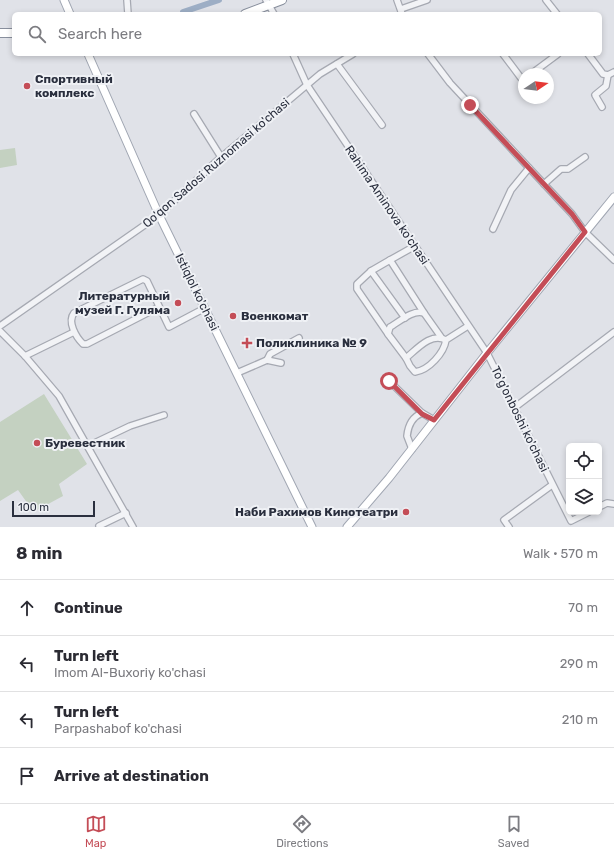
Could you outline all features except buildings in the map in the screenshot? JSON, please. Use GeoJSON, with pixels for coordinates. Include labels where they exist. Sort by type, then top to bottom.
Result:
{"type":"FeatureCollection","features":[{"type":"Feature","properties":{"kind":"highway"},"geometry":{"type":"LineString","coordinates":[[249,12],[268,3],[282,0]]}},
{"type":"Feature","properties":{"kind":"highway"},"geometry":{"type":"LineString","coordinates":[[0,33],[12,33]]}},
{"type":"Feature","properties":{"kind":"main road"},"geometry":{"type":"LineString","coordinates":[[64,0],[69,12]]}},
{"type":"Feature","properties":{"kind":"main road","name":"Istiqlol ko'chasi"},"geometry":{"type":"LineString","coordinates":[[89,56],[159,215],[312,527]]}},
{"type":"Feature","properties":{"kind":"main road"},"geometry":{"type":"LineString","coordinates":[[347,527],[412,449],[487,353],[614,197]]}},
{"type":"Feature","properties":{"kind":"street"},"geometry":{"type":"LineString","coordinates":[[127,0],[128,12]]}},
{"type":"Feature","properties":{"kind":"street"},"geometry":{"type":"LineString","coordinates":[[398,0],[401,11],[427,0]]}},
{"type":"Feature","properties":{"kind":"street"},"geometry":{"type":"LineString","coordinates":[[546,0],[555,12]]}},
{"type":"Feature","properties":{"kind":"street"},"geometry":{"type":"LineString","coordinates":[[268,3],[273,12]]}},
{"type":"Feature","properties":{"kind":"street","name":"Rahima Aminova ko'chasi"},"geometry":{"type":"LineString","coordinates":[[294,56],[307,85],[487,353]]}},
{"type":"Feature","properties":{"kind":"street","name":"Qo'qon Sadosi Ruznomasi ko'chasi"},"geometry":{"type":"LineString","coordinates":[[0,326],[159,215],[221,157],[307,85],[350,56]]}},
{"type":"Feature","properties":{"kind":"street"},"geometry":{"type":"LineString","coordinates":[[430,56],[450,83],[572,214],[585,232],[614,260]]}},
{"type":"Feature","properties":{"kind":"street"},"geometry":{"type":"LineString","coordinates":[[504,56],[518,74]]}},
{"type":"Feature","properties":{"kind":"street"},"geometry":{"type":"LineString","coordinates":[[539,68],[555,56]]}},
{"type":"Feature","properties":{"kind":"street"},"geometry":{"type":"LineString","coordinates":[[590,56],[603,74],[608,75],[614,72]]}},
{"type":"Feature","properties":{"kind":"street"},"geometry":{"type":"LineString","coordinates":[[337,64],[382,125]]}},
{"type":"Feature","properties":{"kind":"street"},"geometry":{"type":"LineString","coordinates":[[602,106],[595,95],[606,86],[608,75]]}},
{"type":"Feature","properties":{"kind":"street"},"geometry":{"type":"LineString","coordinates":[[194,114],[221,157]]}},
{"type":"Feature","properties":{"kind":"street"},"geometry":{"type":"LineString","coordinates":[[544,184],[561,169],[568,169],[585,157]]}},
{"type":"Feature","properties":{"kind":"street"},"geometry":{"type":"LineString","coordinates":[[493,229],[511,190],[529,168]]}},
{"type":"Feature","properties":{"kind":"street"},"geometry":{"type":"LineString","coordinates":[[390,260],[424,313],[444,338],[445,346],[433,362],[421,371],[415,372],[410,366],[406,358],[357,289],[357,284],[371,271],[390,260],[415,246]]}},
{"type":"Feature","properties":{"kind":"street"},"geometry":{"type":"LineString","coordinates":[[371,271],[405,318]]}},
{"type":"Feature","properties":{"kind":"street"},"geometry":{"type":"LineString","coordinates":[[159,307],[87,344],[83,344],[74,332],[72,318],[74,314],[143,279],[147,280],[169,326],[205,308]]}},
{"type":"Feature","properties":{"kind":"street"},"geometry":{"type":"LineString","coordinates":[[388,334],[390,327],[415,312],[424,313]]}},
{"type":"Feature","properties":{"kind":"street"},"geometry":{"type":"LineString","coordinates":[[406,358],[433,338],[444,338],[468,326]]}},
{"type":"Feature","properties":{"kind":"street"},"geometry":{"type":"LineString","coordinates":[[0,331],[25,356],[60,396],[133,527]]}},
{"type":"Feature","properties":{"kind":"street"},"geometry":{"type":"LineString","coordinates":[[25,356],[74,332]]}},
{"type":"Feature","properties":{"kind":"street"},"geometry":{"type":"LineString","coordinates":[[514,408],[614,332]]}},
{"type":"Feature","properties":{"kind":"street"},"geometry":{"type":"LineString","coordinates":[[267,360],[270,354],[299,338]]}},
{"type":"Feature","properties":{"kind":"street","name":"To'g'onboshi ko'chasi"},"geometry":{"type":"LineString","coordinates":[[487,353],[566,512]]}},
{"type":"Feature","properties":{"kind":"street"},"geometry":{"type":"LineString","coordinates":[[237,373],[267,360],[281,363]]}},
{"type":"Feature","properties":{"kind":"street"},"geometry":{"type":"LineString","coordinates":[[389,381],[422,414],[434,420]]}},
{"type":"Feature","properties":{"kind":"street"},"geometry":{"type":"LineString","coordinates":[[412,449],[407,436],[408,430],[412,421],[417,415],[422,414]]}},
{"type":"Feature","properties":{"kind":"street"},"geometry":{"type":"LineString","coordinates":[[88,446],[130,426],[164,415]]}},
{"type":"Feature","properties":{"kind":"street","name":"To'g'onboshi ko'chasi"},"geometry":{"type":"LineString","coordinates":[[509,527],[504,520],[552,486]]}},
{"type":"Feature","properties":{"kind":"street"},"geometry":{"type":"LineString","coordinates":[[602,506],[614,504]]}},
{"type":"Feature","properties":{"kind":"street"},"geometry":{"type":"LineString","coordinates":[[99,526],[126,513]]}},
{"type":"Feature","properties":{"kind":"street","name":"To'g'onboshi ko'chasi"},"geometry":{"type":"LineString","coordinates":[[568,515],[571,521],[583,515]]}},
{"type":"Feature","properties":{"kind":"green space"},"geometry":{"type":"Polygon","coordinates":[[[15,148],[17,165],[0,168],[0,150],[15,148]]]}},
{"type":"Feature","properties":{"kind":"green space","name":"Буревестник"},"geometry":{"type":"Polygon","coordinates":[[[44,394],[87,464],[59,484],[63,496],[33,511],[18,490],[0,501],[0,422],[44,394]]]}},
{"type":"Feature","properties":{"kind":"waterway"},"geometry":{"type":"LineString","coordinates":[[183,12],[219,0]]}},
{"type":"Feature","properties":{"kind":"place","name":"Спортивный комплекс"},"geometry":{"type":"Point","coordinates":[27,86]}},
{"type":"Feature","properties":{"kind":"place","name":"Литературный музей Г. Гуляма"},"geometry":{"type":"Point","coordinates":[178,303]}},
{"type":"Feature","properties":{"kind":"place","name":"Военкомат"},"geometry":{"type":"Point","coordinates":[233,316]}},
{"type":"Feature","properties":{"kind":"place","name":"Поликлиника № 9"},"geometry":{"type":"Point","coordinates":[247,343]}},
{"type":"Feature","properties":{"kind":"place","name":"Буревестник"},"geometry":{"type":"Point","coordinates":[37,443]}},
{"type":"Feature","properties":{"kind":"place","name":"Наби Рахимов Кинотеатри"},"geometry":{"type":"Point","coordinates":[406,512]}},
{"type":"Feature","properties":{"kind":"route"},"geometry":{"type":"LineString","coordinates":[[389,381],[422,414],[434,420],[585,232],[572,214],[470,105]]}}]}
